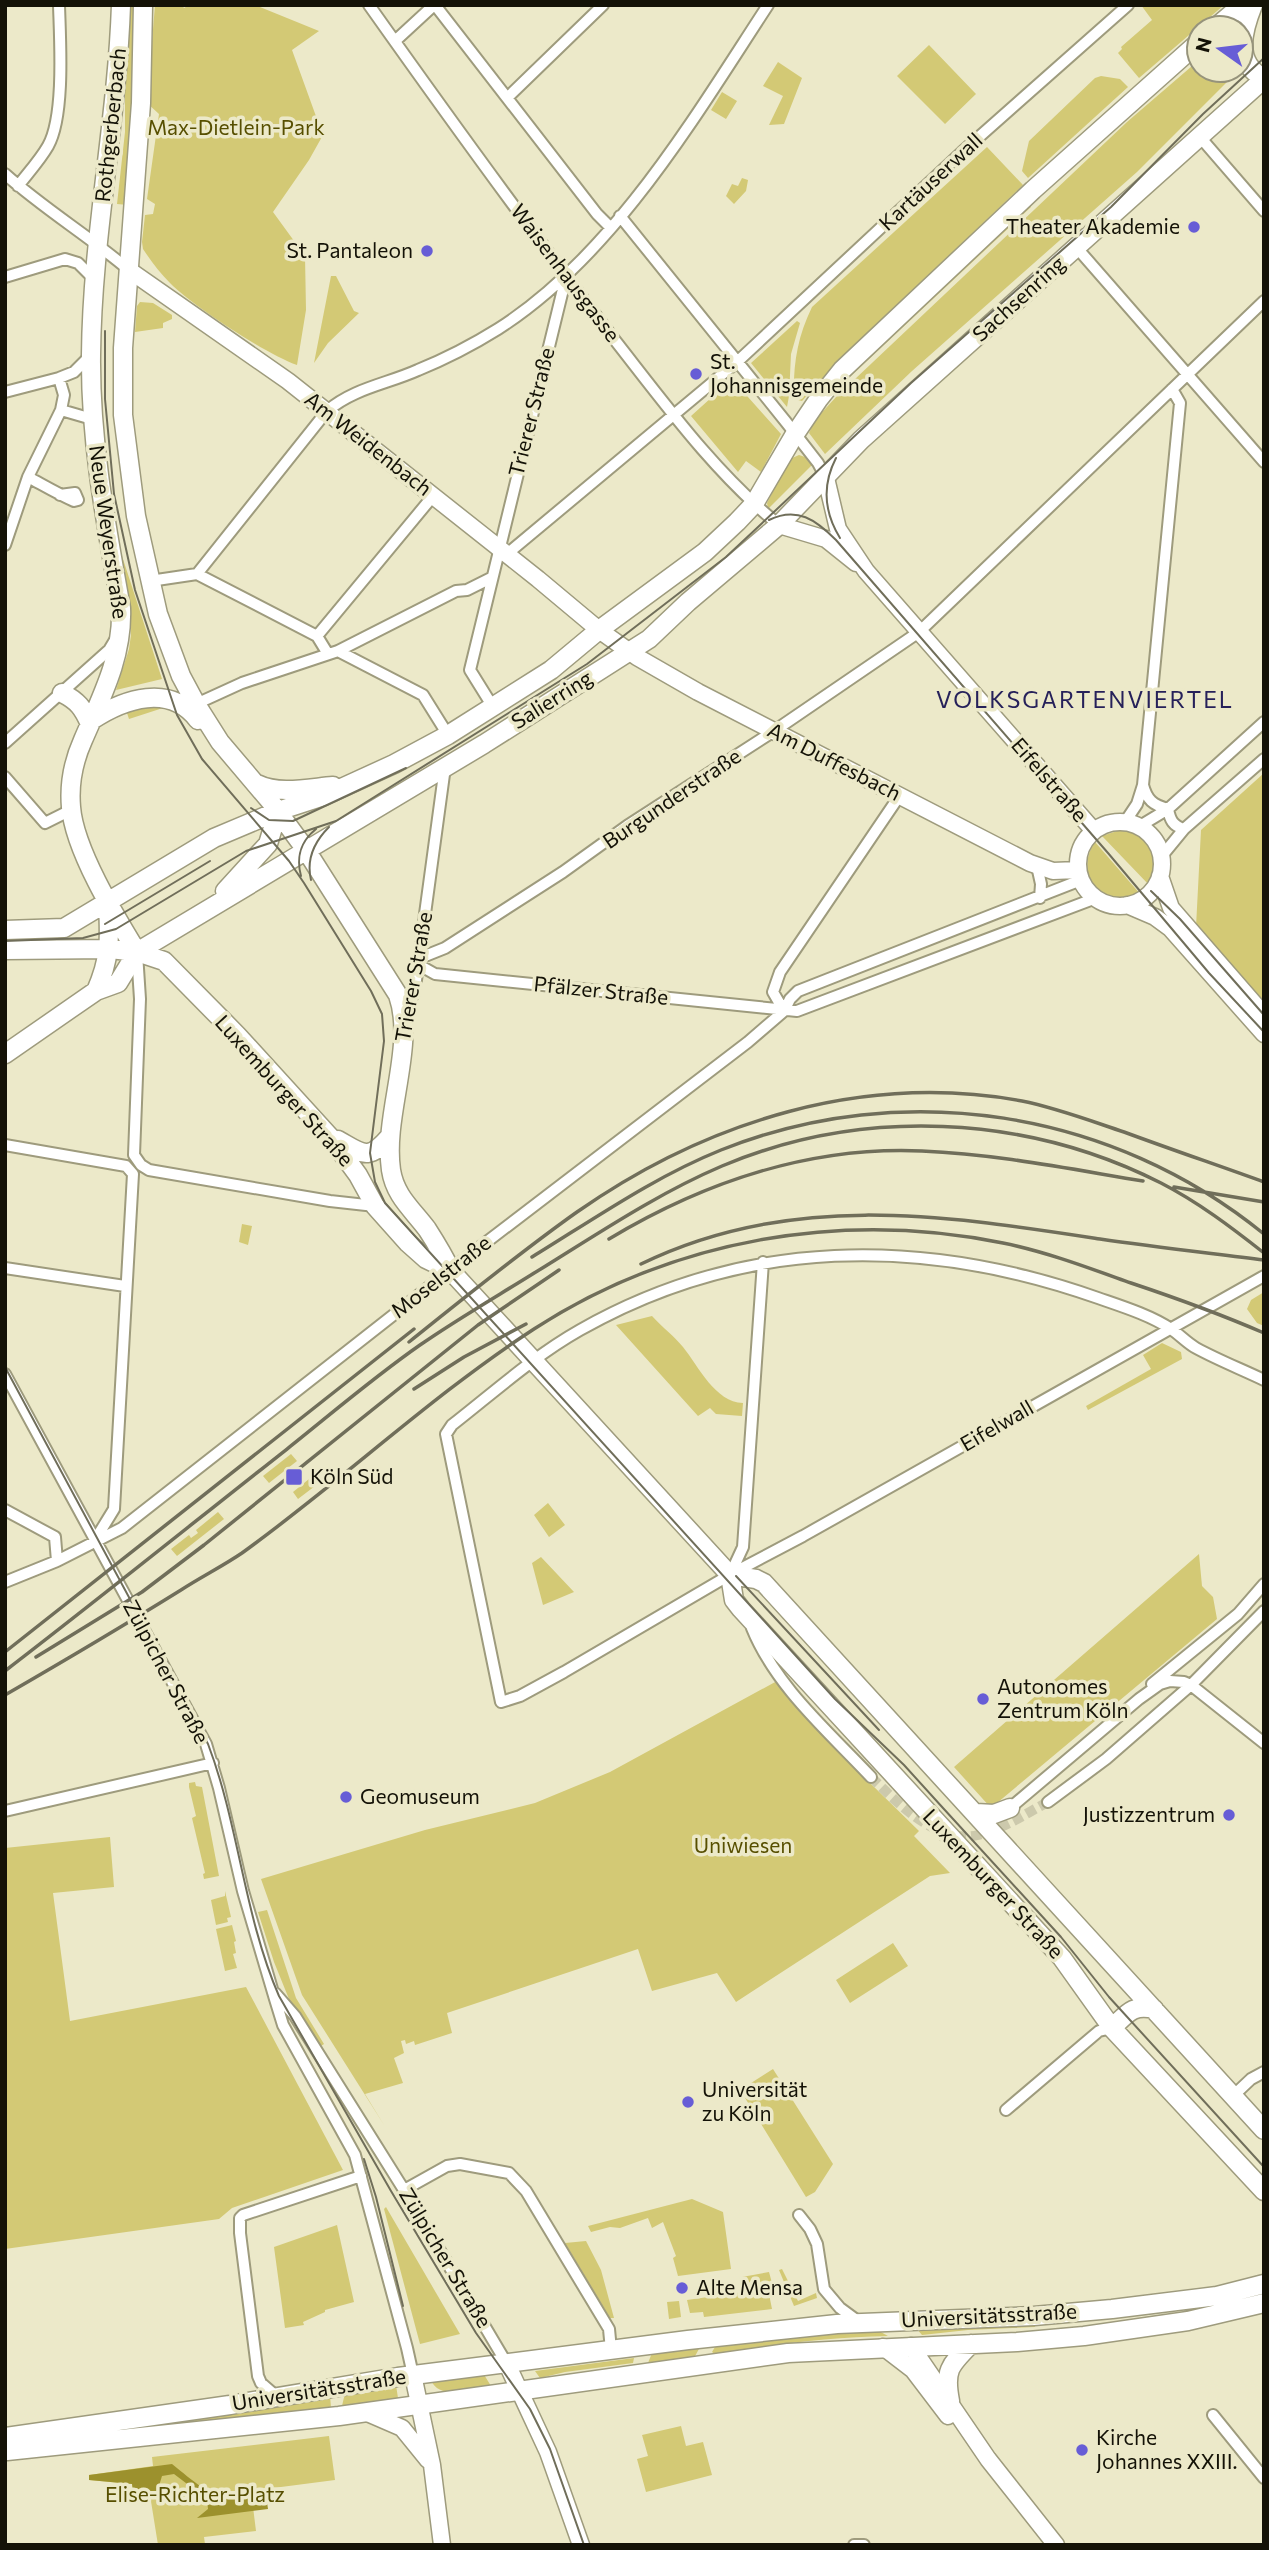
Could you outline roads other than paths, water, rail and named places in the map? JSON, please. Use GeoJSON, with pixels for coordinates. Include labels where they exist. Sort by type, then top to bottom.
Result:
{"type":"FeatureCollection","features":[{"type":"Feature","properties":{"kind":"main road","name":"Rothgerberbach"},"geometry":{"type":"LineString","coordinates":[[99,245],[119,53],[121,5]]}},
{"type":"Feature","properties":{"kind":"main road","name":"Rothgerberbach"},"geometry":{"type":"LineString","coordinates":[[129,270],[141,103],[143,5]]}},
{"type":"Feature","properties":{"kind":"main road"},"geometry":{"type":"LineString","coordinates":[[1253,5],[1244,27],[1242,49],[1250,70],[1264,78]]}},
{"type":"Feature","properties":{"kind":"main road"},"geometry":{"type":"LineString","coordinates":[[754,504],[795,434],[842,370],[1033,190],[1185,54]]}},
{"type":"Feature","properties":{"kind":"main road","name":"Sachsenring"},"geometry":{"type":"LineString","coordinates":[[779,525],[861,440],[1264,78]]}},
{"type":"Feature","properties":{"kind":"main road","name":"Neue Weyerstraße"},"geometry":{"type":"LineString","coordinates":[[71,810],[72,778],[79,752],[115,662],[122,631],[121,608],[104,517],[92,419],[91,355],[99,245]]}},
{"type":"Feature","properties":{"kind":"main road","name":"Neue Weyerstraße"},"geometry":{"type":"LineString","coordinates":[[129,270],[123,348],[123,415],[131,486],[150,581],[163,628],[181,676],[220,742],[257,784],[306,850]]}},
{"type":"Feature","properties":{"kind":"main road","name":"Salierring"},"geometry":{"type":"LineString","coordinates":[[5,930],[64,928],[214,838],[354,783],[447,735],[551,670],[598,630],[705,552],[754,504]]}},
{"type":"Feature","properties":{"kind":"main road","name":"Salierring"},"geometry":{"type":"LineString","coordinates":[[211,905],[445,767],[630,652],[649,639],[688,602],[779,525]]}},
{"type":"Feature","properties":{"kind":"main road"},"geometry":{"type":"LineString","coordinates":[[62,693],[77,701],[91,722],[105,711],[130,700],[162,698],[188,708],[220,742]]}},
{"type":"Feature","properties":{"kind":"main road"},"geometry":{"type":"LineString","coordinates":[[257,784],[283,790],[354,783]]}},
{"type":"Feature","properties":{"kind":"main road"},"geometry":{"type":"LineString","coordinates":[[71,810],[87,858],[137,952]]}},
{"type":"Feature","properties":{"kind":"main road"},"geometry":{"type":"LineString","coordinates":[[5,1054],[96,991],[118,984],[137,952],[211,905],[262,852],[272,835],[278,811]]}},
{"type":"Feature","properties":{"kind":"main road"},"geometry":{"type":"LineString","coordinates":[[239,828],[249,828],[261,834],[264,846],[262,852]]}},
{"type":"Feature","properties":{"kind":"main road"},"geometry":{"type":"LineString","coordinates":[[306,850],[398,995],[404,1012]]}},
{"type":"Feature","properties":{"kind":"main road"},"geometry":{"type":"LineString","coordinates":[[96,991],[106,968],[110,949],[108,901]]}},
{"type":"Feature","properties":{"kind":"main road","name":"Luxemburger Straße"},"geometry":{"type":"LineString","coordinates":[[5,950],[110,949],[137,952],[164,961],[331,1138],[358,1175],[375,1206],[426,1259],[451,1271]]}},
{"type":"Feature","properties":{"kind":"main road","name":"Trierer Straße"},"geometry":{"type":"LineString","coordinates":[[395,1187],[391,1172],[390,1136],[404,1012]]}},
{"type":"Feature","properties":{"kind":"main road"},"geometry":{"type":"LineString","coordinates":[[331,1138],[340,1140],[352,1151],[370,1153],[390,1136]]}},
{"type":"Feature","properties":{"kind":"main road","name":"Luxemburger Straße"},"geometry":{"type":"LineString","coordinates":[[395,1187],[432,1237],[451,1271],[730,1575],[734,1600],[747,1616],[1062,1958],[1112,2028],[1264,2191]]}},
{"type":"Feature","properties":{"kind":"main road","name":"Luxemburger Straße"},"geometry":{"type":"LineString","coordinates":[[730,1575],[764,1583],[1264,2130]]}},
{"type":"Feature","properties":{"kind":"main road"},"geometry":{"type":"LineString","coordinates":[[976,1813],[994,1814],[1010,1808]]}},
{"type":"Feature","properties":{"kind":"main road"},"geometry":{"type":"LineString","coordinates":[[1002,1842],[1003,1824],[1010,1808]]}},
{"type":"Feature","properties":{"kind":"main road"},"geometry":{"type":"LineString","coordinates":[[1112,2028],[1133,2008],[1143,2006],[1154,2009]]}},
{"type":"Feature","properties":{"kind":"main road","name":"Universitätsstraße"},"geometry":{"type":"LineString","coordinates":[[7,2444],[205,2408],[413,2375],[713,2337],[859,2322],[1034,2316],[1177,2302],[1217,2296],[1264,2284]]}},
{"type":"Feature","properties":{"kind":"main road","name":"Universitätsstraße"},"geometry":{"type":"LineString","coordinates":[[7,2444],[365,2412],[788,2353],[1084,2336],[1188,2321],[1263,2303]]}},
{"type":"Feature","properties":{"kind":"main road"},"geometry":{"type":"LineString","coordinates":[[1029,2341],[1039,2336],[1044,2329],[1041,2319],[1034,2316]]}},
{"type":"Feature","properties":{"kind":"main road"},"geometry":{"type":"LineString","coordinates":[[890,2321],[911,2346]]}},
{"type":"Feature","properties":{"kind":"main road"},"geometry":{"type":"LineString","coordinates":[[713,2337],[707,2347],[707,2353],[720,2363]]}},
{"type":"Feature","properties":{"kind":"main road"},"geometry":{"type":"LineString","coordinates":[[950,2401],[947,2376],[951,2364],[971,2344]]}},
{"type":"Feature","properties":{"kind":"main road"},"geometry":{"type":"LineString","coordinates":[[625,2377],[641,2363],[640,2353],[633,2348]]}},
{"type":"Feature","properties":{"kind":"street"},"geometry":{"type":"LineString","coordinates":[[18,186],[53,134],[60,64],[60,5]]}},
{"type":"Feature","properties":{"kind":"street","name":"Waisenhausgasse"},"geometry":{"type":"LineString","coordinates":[[369,5],[566,277],[673,414],[754,504],[779,525]]}},
{"type":"Feature","properties":{"kind":"street"},"geometry":{"type":"LineString","coordinates":[[394,41],[434,5],[597,214],[610,227]]}},
{"type":"Feature","properties":{"kind":"street"},"geometry":{"type":"LineString","coordinates":[[508,98],[603,5]]}},
{"type":"Feature","properties":{"kind":"street"},"geometry":{"type":"LineString","coordinates":[[197,574],[327,411],[342,398],[420,370],[497,329],[566,277],[620,216],[677,144],[768,5]]}},
{"type":"Feature","properties":{"kind":"street","name":"Kartäuserwall"},"geometry":{"type":"LineString","coordinates":[[503,551],[737,362],[962,152],[1128,5]]}},
{"type":"Feature","properties":{"kind":"street"},"geometry":{"type":"LineString","coordinates":[[1200,137],[1264,211]]}},
{"type":"Feature","properties":{"kind":"street"},"geometry":{"type":"LineString","coordinates":[[5,174],[129,270]]}},
{"type":"Feature","properties":{"kind":"street"},"geometry":{"type":"LineString","coordinates":[[620,216],[818,463],[825,479]]}},
{"type":"Feature","properties":{"kind":"street"},"geometry":{"type":"LineString","coordinates":[[1077,248],[1264,462]]}},
{"type":"Feature","properties":{"kind":"street"},"geometry":{"type":"LineString","coordinates":[[5,277],[65,260],[78,263],[95,280]]}},
{"type":"Feature","properties":{"kind":"street","name":"Am Weidenbach"},"geometry":{"type":"LineString","coordinates":[[129,270],[197,319],[264,362],[503,551],[598,630]]}},
{"type":"Feature","properties":{"kind":"street","name":"Trierer Straße"},"geometry":{"type":"LineString","coordinates":[[491,578],[503,551],[566,277]]}},
{"type":"Feature","properties":{"kind":"street","name":"Burgunderstraße"},"geometry":{"type":"LineString","coordinates":[[419,961],[445,948],[542,886],[627,826],[774,731],[919,632],[1264,300]]}},
{"type":"Feature","properties":{"kind":"street"},"geometry":{"type":"LineString","coordinates":[[5,391],[74,372],[91,355]]}},
{"type":"Feature","properties":{"kind":"street"},"geometry":{"type":"LineString","coordinates":[[5,545],[28,477],[61,411],[64,395],[59,378]]}},
{"type":"Feature","properties":{"kind":"street"},"geometry":{"type":"LineString","coordinates":[[1132,824],[1143,785],[1180,403],[1172,389]]}},
{"type":"Feature","properties":{"kind":"street"},"geometry":{"type":"LineString","coordinates":[[61,411],[92,419]]}},
{"type":"Feature","properties":{"kind":"street"},"geometry":{"type":"LineString","coordinates":[[28,477],[60,495]]}},
{"type":"Feature","properties":{"kind":"street","name":"Eifelstraße"},"geometry":{"type":"LineString","coordinates":[[825,479],[831,490],[838,528],[866,570],[1094,831]]}},
{"type":"Feature","properties":{"kind":"street"},"geometry":{"type":"LineString","coordinates":[[317,636],[433,496]]}},
{"type":"Feature","properties":{"kind":"street","name":"Eifelstraße"},"geometry":{"type":"LineString","coordinates":[[779,525],[825,539],[866,570]]}},
{"type":"Feature","properties":{"kind":"street"},"geometry":{"type":"LineString","coordinates":[[150,581],[197,574],[317,636],[333,652],[423,695],[447,735]]}},
{"type":"Feature","properties":{"kind":"street"},"geometry":{"type":"LineString","coordinates":[[196,704],[242,683],[333,652],[456,591],[467,590],[491,578]]}},
{"type":"Feature","properties":{"kind":"street"},"geometry":{"type":"LineString","coordinates":[[491,578],[470,670],[493,708]]}},
{"type":"Feature","properties":{"kind":"street","name":"Am Duffesbach"},"geometry":{"type":"LineString","coordinates":[[598,630],[667,674],[1037,866],[1080,875]]}},
{"type":"Feature","properties":{"kind":"street"},"geometry":{"type":"LineString","coordinates":[[5,743],[109,650],[122,631]]}},
{"type":"Feature","properties":{"kind":"street"},"geometry":{"type":"LineString","coordinates":[[1264,722],[1168,809],[1132,824],[1104,825],[1094,831],[1081,850],[1080,875],[1096,898],[1108,904],[1127,905],[1170,928],[1264,1034]]}},
{"type":"Feature","properties":{"kind":"street"},"geometry":{"type":"LineString","coordinates":[[1161,857],[1184,829],[1264,759]]}},
{"type":"Feature","properties":{"kind":"street","name":"Trierer Straße"},"geometry":{"type":"LineString","coordinates":[[404,1012],[414,993],[445,767]]}},
{"type":"Feature","properties":{"kind":"street"},"geometry":{"type":"LineString","coordinates":[[5,776],[45,823],[71,810]]}},
{"type":"Feature","properties":{"kind":"street"},"geometry":{"type":"LineString","coordinates":[[1143,785],[1146,797],[1154,805],[1168,809]]}},
{"type":"Feature","properties":{"kind":"street"},"geometry":{"type":"LineString","coordinates":[[785,1011],[773,992],[780,972],[900,795]]}},
{"type":"Feature","properties":{"kind":"street"},"geometry":{"type":"LineString","coordinates":[[1168,809],[1169,819],[1177,827],[1184,829]]}},
{"type":"Feature","properties":{"kind":"street"},"geometry":{"type":"LineString","coordinates":[[1132,824],[1156,843],[1161,857],[1160,876],[1171,908],[1264,1015]]}},
{"type":"Feature","properties":{"kind":"street"},"geometry":{"type":"LineString","coordinates":[[1037,866],[1041,884],[1040,898]]}},
{"type":"Feature","properties":{"kind":"street"},"geometry":{"type":"LineString","coordinates":[[785,1011],[790,999],[798,991],[1040,898],[1080,875]]}},
{"type":"Feature","properties":{"kind":"street"},"geometry":{"type":"LineString","coordinates":[[1127,905],[1149,894],[1160,876]]}},
{"type":"Feature","properties":{"kind":"street","name":"Pfälzer Straße"},"geometry":{"type":"LineString","coordinates":[[419,961],[435,974],[785,1011],[807,1009],[1096,898]]}},
{"type":"Feature","properties":{"kind":"street"},"geometry":{"type":"LineString","coordinates":[[137,952],[140,999],[134,1155],[141,1165],[149,1170],[330,1201],[375,1206]]}},
{"type":"Feature","properties":{"kind":"street","name":"Moselstraße"},"geometry":{"type":"LineString","coordinates":[[5,1582],[57,1561],[122,1528],[785,1011]]}},
{"type":"Feature","properties":{"kind":"street"},"geometry":{"type":"LineString","coordinates":[[5,1145],[125,1166],[133,1174],[114,1508],[95,1540]]}},
{"type":"Feature","properties":{"kind":"street"},"geometry":{"type":"LineString","coordinates":[[533,1362],[562,1341],[614,1312],[689,1282],[763,1262],[859,1254],[903,1255],[977,1265],[1056,1284],[1099,1298],[1170,1328],[1193,1347],[1264,1380]]}},
{"type":"Feature","properties":{"kind":"street"},"geometry":{"type":"LineString","coordinates":[[730,1575],[743,1547],[763,1262]]}},
{"type":"Feature","properties":{"kind":"street"},"geometry":{"type":"LineString","coordinates":[[5,1268],[125,1286]]}},
{"type":"Feature","properties":{"kind":"street","name":"Eifelwall"},"geometry":{"type":"LineString","coordinates":[[533,1362],[452,1425],[445,1437],[501,1702],[520,1696],[564,1672],[730,1575],[779,1550],[1264,1276]]}},
{"type":"Feature","properties":{"kind":"street","name":"Zülpicher Straße"},"geometry":{"type":"LineString","coordinates":[[5,1374],[195,1723],[213,1763],[243,1891],[283,2025],[349,2144],[361,2176],[413,2375]]}},
{"type":"Feature","properties":{"kind":"street"},"geometry":{"type":"LineString","coordinates":[[5,1510],[55,1536],[57,1561]]}},
{"type":"Feature","properties":{"kind":"street"},"geometry":{"type":"LineString","coordinates":[[1139,1699],[1145,1690],[1259,1598],[1264,1584]]}},
{"type":"Feature","properties":{"kind":"street"},"geometry":{"type":"LineString","coordinates":[[1048,1801],[1106,1759],[1192,1685],[1264,1611]]}},
{"type":"Feature","properties":{"kind":"street"},"geometry":{"type":"LineString","coordinates":[[747,1616],[762,1652],[775,1671],[871,1777]]}},
{"type":"Feature","properties":{"kind":"street"},"geometry":{"type":"LineString","coordinates":[[1010,1808],[1139,1699],[1150,1694],[1160,1684],[1195,1672],[1222,1653]]}},
{"type":"Feature","properties":{"kind":"street"},"geometry":{"type":"LineString","coordinates":[[1170,1681],[1192,1685],[1264,1742]]}},
{"type":"Feature","properties":{"kind":"street"},"geometry":{"type":"LineString","coordinates":[[5,1811],[213,1763]]}},
{"type":"Feature","properties":{"kind":"street","name":"Zülpicher Straße"},"geometry":{"type":"LineString","coordinates":[[273,1991],[295,2016],[501,2350],[548,2452],[581,2545]]}},
{"type":"Feature","properties":{"kind":"street"},"geometry":{"type":"LineString","coordinates":[[1006,2110],[1099,2031],[1112,2028]]}},
{"type":"Feature","properties":{"kind":"street"},"geometry":{"type":"LineString","coordinates":[[1233,2096],[1251,2079],[1264,2073]]}},
{"type":"Feature","properties":{"kind":"street"},"geometry":{"type":"LineString","coordinates":[[404,2190],[452,2164],[499,2170],[514,2176],[526,2191],[609,2329],[611,2350]]}},
{"type":"Feature","properties":{"kind":"street"},"geometry":{"type":"LineString","coordinates":[[276,2396],[261,2383],[258,2376],[240,2218],[361,2176]]}},
{"type":"Feature","properties":{"kind":"street"},"geometry":{"type":"LineString","coordinates":[[799,2214],[817,2244],[824,2288],[840,2308],[859,2322]]}},
{"type":"Feature","properties":{"kind":"street"},"geometry":{"type":"LineString","coordinates":[[911,2346],[988,2459],[1056,2545]]}},
{"type":"Feature","properties":{"kind":"street"},"geometry":{"type":"LineString","coordinates":[[883,2347],[913,2370],[965,2437],[988,2459]]}},
{"type":"Feature","properties":{"kind":"street"},"geometry":{"type":"LineString","coordinates":[[413,2375],[432,2465],[442,2545]]}},
{"type":"Feature","properties":{"kind":"street"},"geometry":{"type":"LineString","coordinates":[[365,2412],[402,2428],[432,2465]]}},
{"type":"Feature","properties":{"kind":"street"},"geometry":{"type":"LineString","coordinates":[[1213,2415],[1264,2478]]}},
{"type":"Feature","properties":{"kind":"street"},"geometry":{"type":"LineString","coordinates":[[854,2545],[864,2545]]}},
{"type":"Feature","properties":{"kind":"tunnel"},"geometry":{"type":"LineString","coordinates":[[871,1777],[919,1820],[948,1834],[978,1835],[1014,1821],[1048,1802]]}},
{"type":"Feature","properties":{"kind":"tram line"},"geometry":{"type":"LineString","coordinates":[[5,941],[83,938],[116,929],[246,851],[336,821],[587,664],[726,557],[911,383],[1111,207],[1203,114],[1264,58]]}},
{"type":"Feature","properties":{"kind":"tram line"},"geometry":{"type":"LineString","coordinates":[[105,331],[105,399],[114,494],[135,590],[177,715],[202,759],[289,861],[371,991],[382,1014],[384,1041],[370,1153],[375,1182],[385,1203],[835,1699],[904,1765],[1061,1937],[1109,1997],[1264,2167]]}},
{"type":"Feature","properties":{"kind":"tram line"},"geometry":{"type":"LineString","coordinates":[[836,458],[828,478],[827,498],[831,518],[840,538]]}},
{"type":"Feature","properties":{"kind":"tram line"},"geometry":{"type":"LineString","coordinates":[[769,520],[788,514],[806,517],[836,540],[1209,973],[1264,1032]]}},
{"type":"Feature","properties":{"kind":"tram line"},"geometry":{"type":"LineString","coordinates":[[251,808],[269,820],[293,821],[406,768]]}},
{"type":"Feature","properties":{"kind":"tram line"},"geometry":{"type":"LineString","coordinates":[[311,880],[313,851],[329,827]]}},
{"type":"Feature","properties":{"kind":"tram line"},"geometry":{"type":"LineString","coordinates":[[301,876],[301,850],[306,839],[316,829]]}},
{"type":"Feature","properties":{"kind":"tram line"},"geometry":{"type":"LineString","coordinates":[[105,924],[210,861]]}},
{"type":"Feature","properties":{"kind":"tram line"},"geometry":{"type":"LineString","coordinates":[[1151,891],[1180,919],[1264,1015]]}},
{"type":"Feature","properties":{"kind":"tram line"},"geometry":{"type":"LineString","coordinates":[[5,1367],[208,1744],[219,1775],[267,1966],[279,1996],[476,2333],[530,2409],[550,2449],[584,2545]]}},
{"type":"Feature","properties":{"kind":"tram line"},"geometry":{"type":"LineString","coordinates":[[736,1576],[879,1730]]}},
{"type":"Feature","properties":{"kind":"tram line"},"geometry":{"type":"LineString","coordinates":[[364,2159],[403,2306]]}},
{"type":"Feature","properties":{"kind":"railway"},"geometry":{"type":"LineString","coordinates":[[409,1342],[534,1243],[627,1180],[679,1152],[733,1129],[846,1099],[904,1093],[963,1094],[1022,1101],[1086,1119],[1264,1182]]}},
{"type":"Feature","properties":{"kind":"railway"},"geometry":{"type":"LineString","coordinates":[[532,1257],[648,1186],[721,1150],[790,1128],[861,1115],[933,1112],[1004,1118],[1073,1134],[1141,1158],[1204,1192],[1264,1234]]}},
{"type":"Feature","properties":{"kind":"railway"},"geometry":{"type":"LineString","coordinates":[[5,1671],[403,1357],[648,1203],[697,1177],[775,1147],[831,1134],[887,1127],[943,1126],[999,1132],[1055,1143],[1109,1160],[1161,1183],[1214,1215],[1264,1253]]}},
{"type":"Feature","properties":{"kind":"railway"},"geometry":{"type":"LineString","coordinates":[[609,1239],[682,1200],[721,1185],[799,1162],[840,1155],[881,1151],[977,1155],[1143,1181]]}},
{"type":"Feature","properties":{"kind":"railway"},"geometry":{"type":"LineString","coordinates":[[1174,1187],[1264,1202]]}},
{"type":"Feature","properties":{"kind":"railway"},"geometry":{"type":"LineString","coordinates":[[641,1264],[697,1241],[754,1226],[810,1218],[868,1215],[983,1223],[1264,1260]]}},
{"type":"Feature","properties":{"kind":"railway"},"geometry":{"type":"LineString","coordinates":[[5,1695],[242,1553],[459,1382],[534,1329],[587,1298],[643,1273],[701,1254],[760,1240],[821,1232],[881,1230],[942,1234],[1003,1243],[1052,1256],[1181,1300],[1264,1333]]}},
{"type":"Feature","properties":{"kind":"railway"},"geometry":{"type":"LineString","coordinates":[[36,1657],[142,1592],[478,1325],[559,1270]]}},
{"type":"Feature","properties":{"kind":"railway"},"geometry":{"type":"LineString","coordinates":[[414,1389],[464,1357],[526,1324]]}},
{"type":"Feature","properties":{"kind":"railway"},"geometry":{"type":"LineString","coordinates":[[5,1652],[414,1329]]}},
{"type":"Feature","properties":{"kind":"place","name":"Theater Akademie"},"geometry":{"type":"Point","coordinates":[1194,227]}},
{"type":"Feature","properties":{"kind":"place","name":"St. Pantaleon"},"geometry":{"type":"Point","coordinates":[427,251]}},
{"type":"Feature","properties":{"kind":"place","name":"St. Johannisgemeinde"},"geometry":{"type":"Point","coordinates":[696,374]}},
{"type":"Feature","properties":{"kind":"place","name":"Köln Süd"},"geometry":{"type":"Point","coordinates":[294,1477]}},
{"type":"Feature","properties":{"kind":"place","name":"Autonomes Zentrum Köln"},"geometry":{"type":"Point","coordinates":[983,1699]}},
{"type":"Feature","properties":{"kind":"place","name":"Geomuseum"},"geometry":{"type":"Point","coordinates":[346,1797]}},
{"type":"Feature","properties":{"kind":"place","name":"Justizzentrum"},"geometry":{"type":"Point","coordinates":[1229,1815]}},
{"type":"Feature","properties":{"kind":"place","name":"Universität zu Köln"},"geometry":{"type":"Point","coordinates":[688,2102]}},
{"type":"Feature","properties":{"kind":"place","name":"Alte Mensa"},"geometry":{"type":"Point","coordinates":[682,2288]}},
{"type":"Feature","properties":{"kind":"place","name":"Kirche Johannes XXIII."},"geometry":{"type":"Point","coordinates":[1082,2450]}},
{"type":"Feature","properties":{"kind":"district","name":"VOLKSGARTENVIERTEL"},"geometry":{"type":"Point","coordinates":[1085,700]}},
{"type":"Feature","properties":{"kind":"park label","name":"Max-Dietlein-Park"},"geometry":{"type":"Point","coordinates":[236,128]}},
{"type":"Feature","properties":{"kind":"park label","name":"Uniwiesen"},"geometry":{"type":"Point","coordinates":[743,1846]}},
{"type":"Feature","properties":{"kind":"park label","name":"Elise-Richter-Platz"},"geometry":{"type":"Point","coordinates":[195,2495]}}]}
